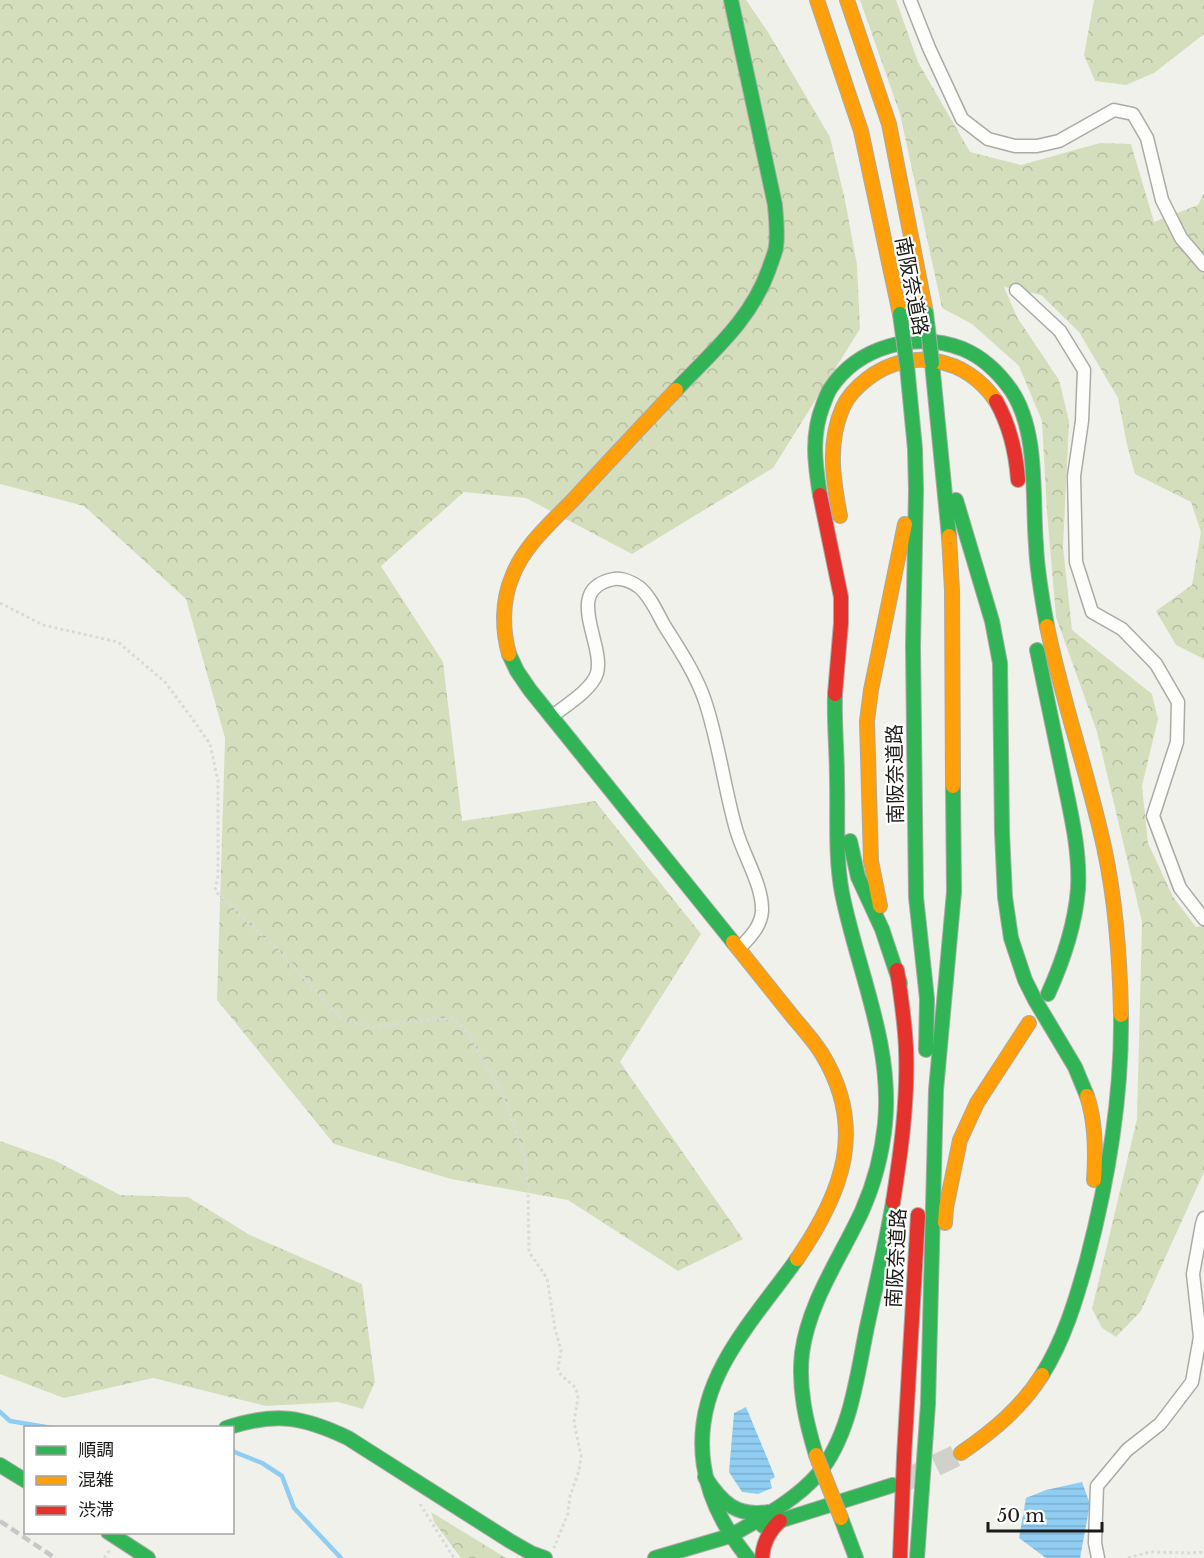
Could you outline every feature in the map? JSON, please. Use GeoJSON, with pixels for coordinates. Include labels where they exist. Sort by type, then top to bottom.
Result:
{"type":"FeatureCollection","features":[{"type":"Feature","properties":{"kind":"main road"},"geometry":{"type":"LineString","coordinates":[[731,0],[775,205],[776,249],[766,277],[752,306],[728,338],[524,554],[508,586],[504,620],[510,656],[517,671],[551,717],[821,1052],[843,1101],[847,1128],[845,1150],[840,1177],[831,1201],[817,1228],[730,1353],[713,1390],[703,1429],[702,1453],[705,1477],[713,1506],[730,1536],[748,1558]]}},
{"type":"Feature","properties":{"kind":"main road","name":"南阪奈道路"},"geometry":{"type":"LineString","coordinates":[[817,0],[861,131],[900,314],[915,449],[913,646],[916,897],[927,999],[926,1092],[921,1175]]}},
{"type":"Feature","properties":{"kind":"main road","name":"南阪奈道路"},"geometry":{"type":"LineString","coordinates":[[847,0],[889,124],[926,313],[948,517],[952,590],[954,892],[936,1090],[928,1404],[917,1558]]}},
{"type":"Feature","properties":{"kind":"main road"},"geometry":{"type":"LineString","coordinates":[[856,1558],[816,1455],[803,1412],[801,1392],[806,1333],[819,1298],[868,1196],[875,1176],[886,1109],[878,1035],[842,892],[834,724],[842,617],[841,597],[816,467],[815,443],[822,403],[845,370],[858,358],[873,350],[889,345],[923,341],[956,346],[973,353],[989,364],[1013,392],[1027,430],[1031,454],[1036,552],[1042,603],[1054,662],[1093,801],[1111,886],[1119,968],[1121,1019],[1116,1116],[1109,1163],[1101,1206],[1078,1290],[1063,1331],[1050,1360],[1023,1402],[992,1432],[961,1453]]}},
{"type":"Feature","properties":{"kind":"main road"},"geometry":{"type":"LineString","coordinates":[[843,529],[832,465],[832,447],[840,412],[848,396],[858,384],[871,374],[895,363],[924,360],[952,364],[976,378],[987,389],[1001,410],[1011,436],[1019,495]]}},
{"type":"Feature","properties":{"kind":"main road"},"geometry":{"type":"LineString","coordinates":[[940,446],[992,621],[1000,663],[1002,832],[1005,897],[1011,938],[1017,959],[1035,1000],[1075,1066],[1091,1107],[1095,1168],[1091,1204],[1074,1291],[1063,1331]]}},
{"type":"Feature","properties":{"kind":"main road"},"geometry":{"type":"LineString","coordinates":[[762,1558],[765,1541],[777,1516],[814,1478],[827,1461],[837,1444],[847,1418],[887,1236],[904,1129],[906,1037],[900,983],[871,861],[867,721],[871,690],[910,501],[915,449]]}},
{"type":"Feature","properties":{"kind":"main road"},"geometry":{"type":"LineString","coordinates":[[1023,544],[1026,582]]}},
{"type":"Feature","properties":{"kind":"main road"},"geometry":{"type":"LineString","coordinates":[[1034,634],[1077,848],[1078,874],[1073,926],[1048,994]]}},
{"type":"Feature","properties":{"kind":"main road"},"geometry":{"type":"LineString","coordinates":[[850,671],[847,724],[852,856],[859,882],[883,933],[900,983]]}},
{"type":"Feature","properties":{"kind":"main road"},"geometry":{"type":"LineString","coordinates":[[928,1404],[933,1343],[940,1303],[946,1208],[960,1140],[977,1103],[1029,1023]]}},
{"type":"Feature","properties":{"kind":"main road","name":"南阪奈道路"},"geometry":{"type":"LineString","coordinates":[[900,1558],[904,1446],[919,1198]]}},
{"type":"Feature","properties":{"kind":"main road"},"geometry":{"type":"LineString","coordinates":[[231,1426],[243,1421],[285,1417],[326,1427],[348,1438],[510,1541],[531,1553],[549,1555]]}},
{"type":"Feature","properties":{"kind":"main road"},"geometry":{"type":"LineString","coordinates":[[0,1465],[24,1480]]}},
{"type":"Feature","properties":{"kind":"main road"},"geometry":{"type":"LineString","coordinates":[[705,1477],[720,1497],[736,1510],[777,1516]]}},
{"type":"Feature","properties":{"kind":"main road"},"geometry":{"type":"LineString","coordinates":[[655,1558],[730,1536],[777,1516],[893,1485]]}},
{"type":"Feature","properties":{"kind":"main road"},"geometry":{"type":"LineString","coordinates":[[116,1535],[148,1558]]}},
{"type":"Feature","properties":{"kind":"street"},"geometry":{"type":"LineString","coordinates":[[910,0],[929,48],[962,119],[988,139],[1015,146],[1037,146],[1059,141],[1114,110],[1133,114],[1147,138],[1162,200],[1181,238],[1204,265]]}},
{"type":"Feature","properties":{"kind":"street"},"geometry":{"type":"LineString","coordinates":[[1016,290],[1060,331],[1084,370],[1082,421],[1074,476],[1076,562],[1092,612],[1122,629],[1143,650],[1156,664],[1178,702],[1177,742],[1153,816],[1180,888],[1204,919]]}},
{"type":"Feature","properties":{"kind":"street"},"geometry":{"type":"LineString","coordinates":[[551,717],[591,684],[597,673],[598,655],[588,619],[587,604],[592,590],[604,582],[616,579],[631,582],[641,589],[652,604],[705,700],[736,832],[761,900],[762,913],[759,925],[739,949]]}},
{"type":"Feature","properties":{"kind":"street"},"geometry":{"type":"LineString","coordinates":[[1098,1558],[1095,1543],[1097,1486],[1127,1450],[1160,1424],[1192,1382],[1200,1336],[1193,1274],[1204,1218]]}},
{"type":"Feature","properties":{"kind":"path"},"geometry":{"type":"LineString","coordinates":[[0,603],[44,625],[118,642],[165,682],[210,744],[218,781],[218,876],[215,891],[279,951],[343,1020],[375,1027],[431,1019],[452,1019],[467,1031],[506,1101],[525,1158],[529,1252],[547,1278],[555,1329],[561,1350],[558,1370],[576,1388],[578,1398],[574,1422],[581,1456],[579,1471],[570,1496],[568,1513],[549,1555]]}},
{"type":"Feature","properties":{"kind":"path"},"geometry":{"type":"LineString","coordinates":[[418,1500],[454,1558]]}},
{"type":"Feature","properties":{"kind":"path"},"geometry":{"type":"LineString","coordinates":[[1128,1558],[1150,1552],[1204,1552]]}},
{"type":"Feature","properties":{"kind":"green space"},"geometry":{"type":"Polygon","coordinates":[[[0,0],[746,0],[768,32],[830,137],[857,265],[860,329],[773,468],[632,554],[526,498],[464,492],[381,566],[443,662],[462,821],[595,801],[701,934],[620,1062],[743,1239],[678,1271],[568,1200],[451,1179],[334,1144],[217,1000],[225,738],[186,599],[84,506],[0,484],[0,0]]]}},
{"type":"Feature","properties":{"kind":"green space"},"geometry":{"type":"Polygon","coordinates":[[[860,0],[896,0],[918,62],[970,152],[1021,165],[1100,143],[1131,144],[1154,222],[1198,205],[1204,193],[1204,659],[1176,645],[1156,611],[1192,585],[1201,532],[1191,502],[1135,474],[1118,398],[1079,332],[1041,295],[1004,287],[1017,317],[1059,380],[1069,421],[1063,547],[1072,630],[1152,694],[1158,719],[1142,786],[1148,843],[1173,897],[1196,927],[1204,925],[1204,1172],[1141,1311],[1116,1337],[1102,1328],[1092,1309],[1137,1119],[1142,922],[1097,732],[1056,617],[1042,421],[1019,366],[972,324],[942,308],[900,114],[860,0]]]}},
{"type":"Feature","properties":{"kind":"green space"},"geometry":{"type":"Polygon","coordinates":[[[1094,0],[1204,0],[1204,34],[1154,73],[1126,85],[1095,81],[1084,55],[1094,0]]]}},
{"type":"Feature","properties":{"kind":"green space"},"geometry":{"type":"Polygon","coordinates":[[[0,1141],[54,1160],[120,1195],[188,1197],[250,1235],[362,1284],[375,1382],[363,1409],[338,1402],[266,1406],[153,1378],[64,1398],[0,1374],[0,1141]]]}},
{"type":"Feature","properties":{"kind":"green space"},"geometry":{"type":"Polygon","coordinates":[[[431,1512],[506,1558],[461,1558],[434,1522],[431,1512]]]}},
{"type":"Feature","properties":{"kind":"water"},"geometry":{"type":"Polygon","coordinates":[[[746,1407],[775,1477],[770,1480],[772,1488],[758,1494],[742,1492],[729,1472],[734,1413],[746,1407]]]}},
{"type":"Feature","properties":{"kind":"water"},"geometry":{"type":"Polygon","coordinates":[[[1082,1482],[1090,1504],[1080,1558],[1046,1558],[1019,1538],[1026,1498],[1046,1490],[1082,1482]]]}},
{"type":"Feature","properties":{"kind":"waterway"},"geometry":{"type":"LineString","coordinates":[[0,1412],[10,1421],[40,1426]]}},
{"type":"Feature","properties":{"kind":"waterway"},"geometry":{"type":"LineString","coordinates":[[234,1452],[262,1463],[282,1476],[294,1508],[341,1558]]}},
{"type":"Feature","properties":{"kind":"tunnel"},"geometry":{"type":"LineString","coordinates":[[906,1480],[961,1453]]}},
{"type":"Feature","properties":{"kind":"railway"},"geometry":{"type":"LineString","coordinates":[[0,1521],[55,1558]]}},
{"type":"Feature","properties":{"kind":"traffic: fast"},"geometry":{"type":"LineString","coordinates":[[676,390],[741,320],[761,287],[776,247],[775,205],[731,0]]}},
{"type":"Feature","properties":{"kind":"traffic: fast"},"geometry":{"type":"LineString","coordinates":[[926,313],[932,363]]}},
{"type":"Feature","properties":{"kind":"traffic: fast"},"geometry":{"type":"LineString","coordinates":[[900,314],[907,366]]}},
{"type":"Feature","properties":{"kind":"traffic: fast"},"geometry":{"type":"LineString","coordinates":[[820,495],[815,438],[819,416],[828,393],[842,374],[856,362],[872,353],[908,342],[945,344],[977,356],[990,366],[1011,390],[1020,406],[1026,425],[1032,465],[1037,565],[1047,626]]}},
{"type":"Feature","properties":{"kind":"traffic: fast"},"geometry":{"type":"LineString","coordinates":[[932,363],[949,536]]}},
{"type":"Feature","properties":{"kind":"traffic: fast"},"geometry":{"type":"LineString","coordinates":[[907,366],[915,449],[916,490],[913,646],[916,897],[927,999],[926,1050]]}},
{"type":"Feature","properties":{"kind":"traffic: fast"},"geometry":{"type":"LineString","coordinates":[[956,500],[992,621],[1000,663],[1002,832],[1005,897],[1011,938],[1025,980],[1075,1067],[1087,1096]]}},
{"type":"Feature","properties":{"kind":"traffic: fast"},"geometry":{"type":"LineString","coordinates":[[1037,650],[1073,823],[1078,876],[1071,930],[1048,994]]}},
{"type":"Feature","properties":{"kind":"traffic: fast"},"geometry":{"type":"LineString","coordinates":[[509,654],[530,690],[733,942]]}},
{"type":"Feature","properties":{"kind":"traffic: fast"},"geometry":{"type":"LineString","coordinates":[[816,1455],[804,1405],[801,1379],[802,1353],[811,1315],[862,1211],[874,1180],[884,1135],[886,1094],[879,1036],[848,921],[840,879],[835,694]]}},
{"type":"Feature","properties":{"kind":"traffic: fast"},"geometry":{"type":"LineString","coordinates":[[917,1558],[928,1404],[936,1090],[954,892],[953,786]]}},
{"type":"Feature","properties":{"kind":"traffic: fast"},"geometry":{"type":"LineString","coordinates":[[850,841],[858,877],[882,929],[900,983]]}},
{"type":"Feature","properties":{"kind":"traffic: fast"},"geometry":{"type":"LineString","coordinates":[[1042,1375],[1057,1348],[1074,1305],[1101,1200],[1116,1108],[1121,1015]]}},
{"type":"Feature","properties":{"kind":"traffic: fast"},"geometry":{"type":"LineString","coordinates":[[730,1536],[777,1508],[810,1483],[830,1457],[839,1440],[856,1384],[893,1202]]}},
{"type":"Feature","properties":{"kind":"traffic: fast"},"geometry":{"type":"LineString","coordinates":[[748,1558],[732,1536],[709,1489],[702,1440],[705,1415],[712,1389],[732,1349],[797,1259]]}},
{"type":"Feature","properties":{"kind":"traffic: fast"},"geometry":{"type":"LineString","coordinates":[[233,1426],[274,1418],[302,1421],[332,1431],[348,1438],[510,1541],[545,1558]]}},
{"type":"Feature","properties":{"kind":"traffic: fast"},"geometry":{"type":"LineString","coordinates":[[0,1465],[24,1480]]}},
{"type":"Feature","properties":{"kind":"traffic: fast"},"geometry":{"type":"LineString","coordinates":[[705,1477],[724,1501],[731,1506],[747,1512],[769,1512]]}},
{"type":"Feature","properties":{"kind":"traffic: fast"},"geometry":{"type":"LineString","coordinates":[[763,1526],[893,1485]]}},
{"type":"Feature","properties":{"kind":"traffic: fast"},"geometry":{"type":"LineString","coordinates":[[841,1518],[856,1558]]}},
{"type":"Feature","properties":{"kind":"traffic: fast"},"geometry":{"type":"LineString","coordinates":[[111,1534],[148,1558]]}},
{"type":"Feature","properties":{"kind":"traffic: fast"},"geometry":{"type":"LineString","coordinates":[[655,1558],[730,1536]]}},
{"type":"Feature","properties":{"kind":"traffic: slow"},"geometry":{"type":"LineString","coordinates":[[817,0],[861,131],[900,314]]}},
{"type":"Feature","properties":{"kind":"traffic: slow"},"geometry":{"type":"LineString","coordinates":[[847,0],[889,124],[926,313]]}},
{"type":"Feature","properties":{"kind":"traffic: slow"},"geometry":{"type":"LineString","coordinates":[[840,516],[833,461],[835,434],[845,403],[867,379],[901,362],[936,361],[969,374],[984,386],[996,401]]}},
{"type":"Feature","properties":{"kind":"traffic: slow"},"geometry":{"type":"LineString","coordinates":[[509,654],[504,625],[505,605],[517,565],[539,534],[676,390]]}},
{"type":"Feature","properties":{"kind":"traffic: slow"},"geometry":{"type":"LineString","coordinates":[[880,906],[871,861],[867,721],[871,690],[905,524]]}},
{"type":"Feature","properties":{"kind":"traffic: slow"},"geometry":{"type":"LineString","coordinates":[[949,536],[952,590],[953,786]]}},
{"type":"Feature","properties":{"kind":"traffic: slow"},"geometry":{"type":"LineString","coordinates":[[1047,626],[1098,819],[1112,889],[1117,931],[1121,1015]]}},
{"type":"Feature","properties":{"kind":"traffic: slow"},"geometry":{"type":"LineString","coordinates":[[733,942],[819,1049],[836,1081],[844,1108],[846,1134],[844,1159],[837,1184],[827,1209],[797,1259]]}},
{"type":"Feature","properties":{"kind":"traffic: slow"},"geometry":{"type":"LineString","coordinates":[[945,1223],[960,1140],[977,1103],[1029,1023]]}},
{"type":"Feature","properties":{"kind":"traffic: slow"},"geometry":{"type":"LineString","coordinates":[[1087,1096],[1095,1138],[1094,1180]]}},
{"type":"Feature","properties":{"kind":"traffic: slow"},"geometry":{"type":"LineString","coordinates":[[961,1453],[1006,1418],[1042,1375]]}},
{"type":"Feature","properties":{"kind":"traffic: slow"},"geometry":{"type":"LineString","coordinates":[[816,1455],[841,1518]]}},
{"type":"Feature","properties":{"kind":"traffic: jam"},"geometry":{"type":"LineString","coordinates":[[996,401],[1012,439],[1018,480]]}},
{"type":"Feature","properties":{"kind":"traffic: jam"},"geometry":{"type":"LineString","coordinates":[[820,495],[841,597],[835,694]]}},
{"type":"Feature","properties":{"kind":"traffic: jam"},"geometry":{"type":"LineString","coordinates":[[893,1202],[906,1087],[905,1029],[897,970]]}},
{"type":"Feature","properties":{"kind":"traffic: jam"},"geometry":{"type":"LineString","coordinates":[[900,1558],[918,1215]]}},
{"type":"Feature","properties":{"kind":"traffic: jam"},"geometry":{"type":"LineString","coordinates":[[762,1558],[767,1538],[780,1521]]}}]}
